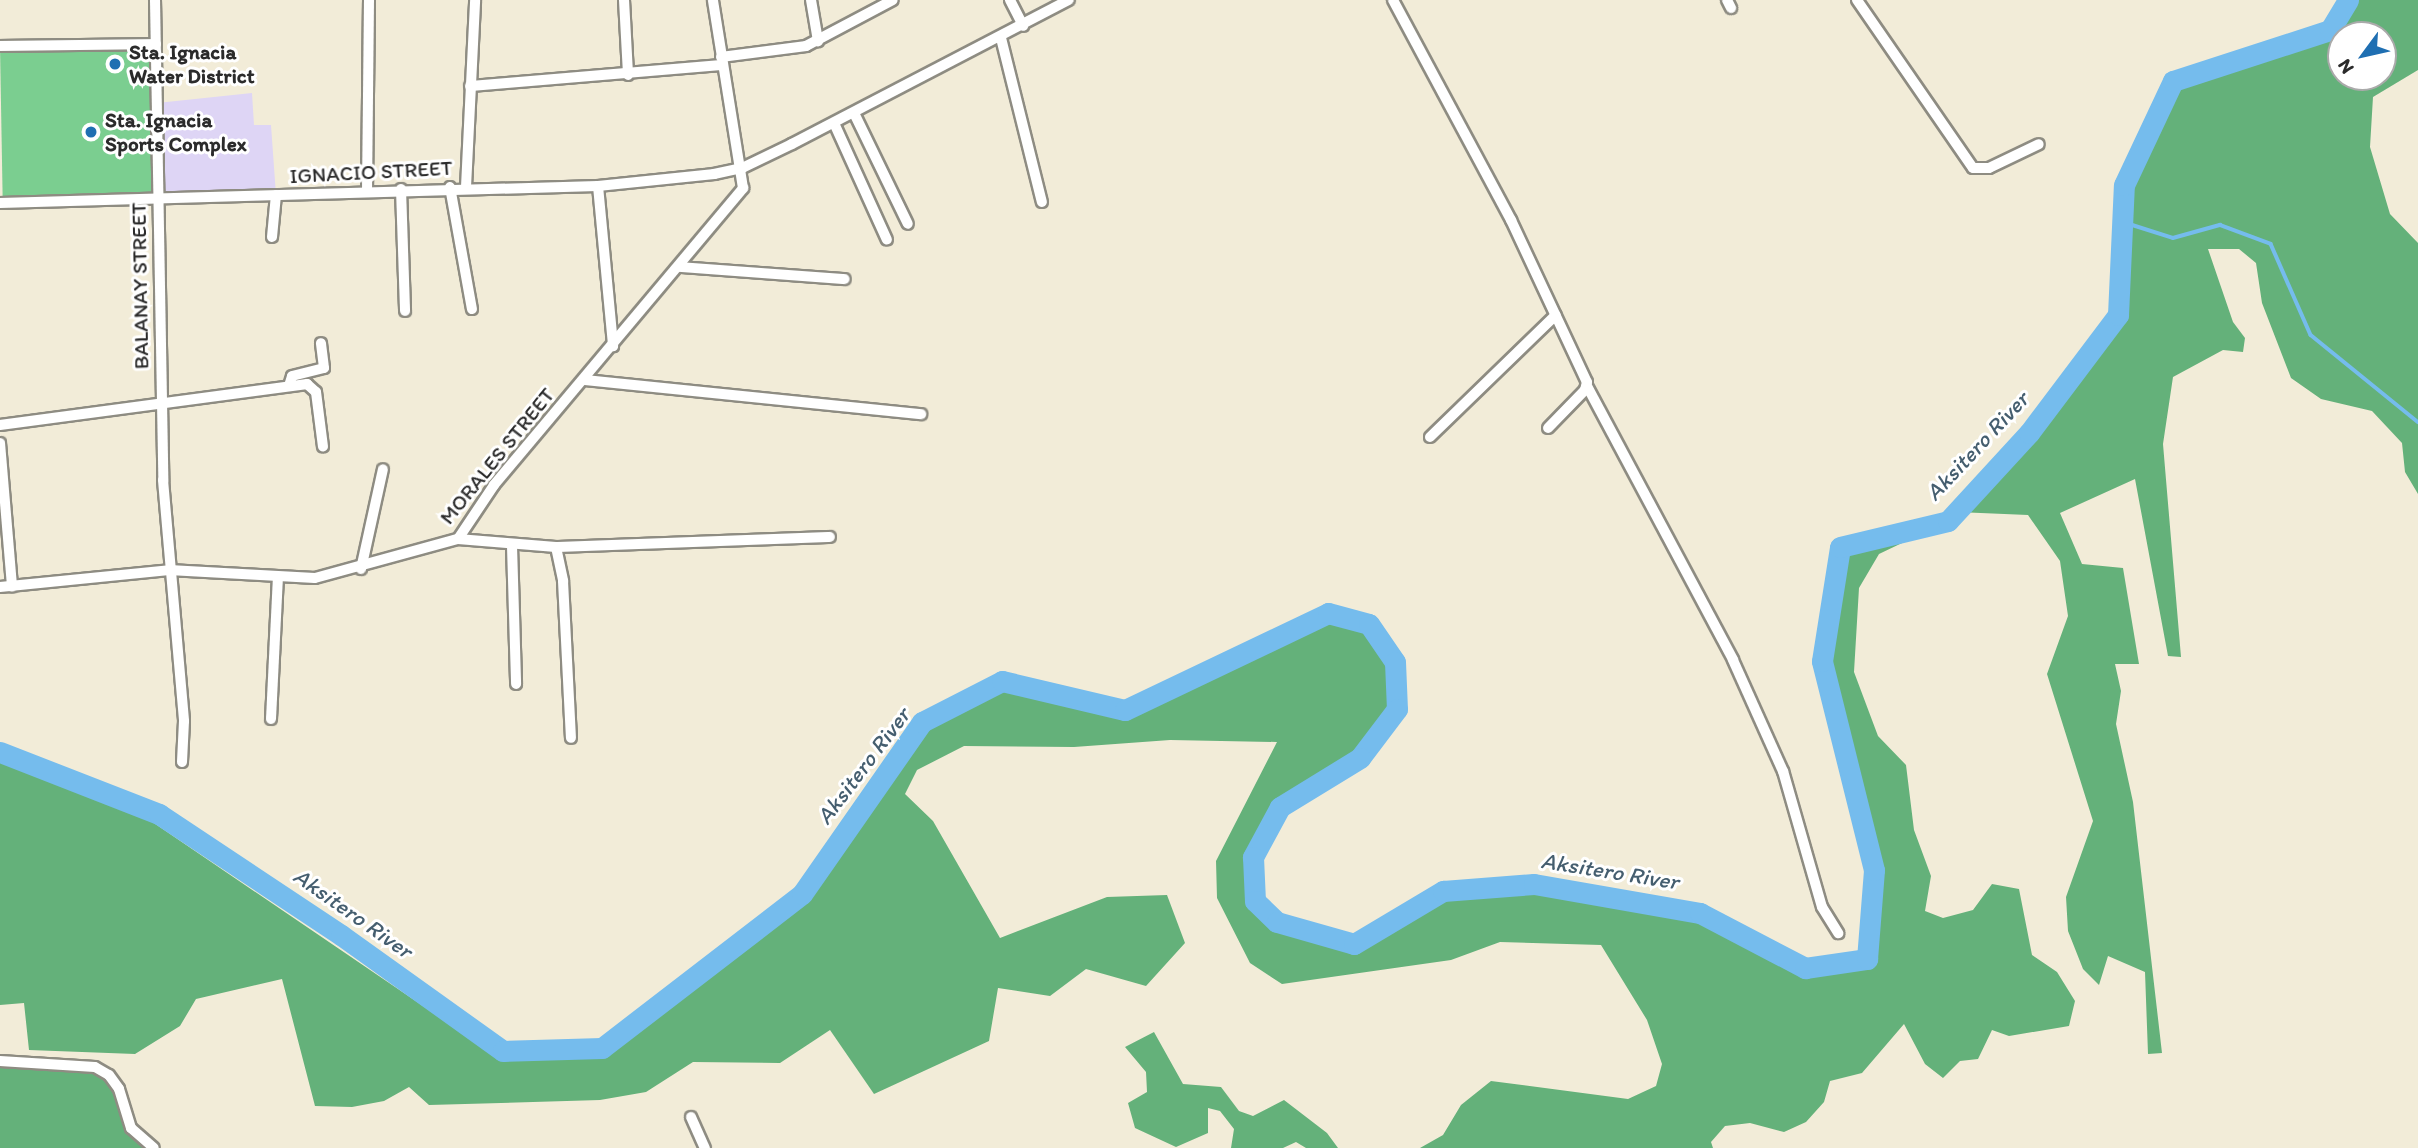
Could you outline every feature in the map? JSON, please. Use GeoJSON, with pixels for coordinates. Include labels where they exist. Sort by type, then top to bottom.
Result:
{"type":"FeatureCollection","features":[{"type":"Feature","properties":{"kind":"street","name":"BALANAY STREET"},"geometry":{"type":"LineString","coordinates":[[155,0],[160,405],[169,570],[184,721],[182,762]]}},
{"type":"Feature","properties":{"kind":"street"},"geometry":{"type":"LineString","coordinates":[[367,191],[369,0]]}},
{"type":"Feature","properties":{"kind":"street"},"geometry":{"type":"LineString","coordinates":[[466,187],[475,0]]}},
{"type":"Feature","properties":{"kind":"street"},"geometry":{"type":"LineString","coordinates":[[624,0],[628,75]]}},
{"type":"Feature","properties":{"kind":"street"},"geometry":{"type":"LineString","coordinates":[[713,0],[742,168]]}},
{"type":"Feature","properties":{"kind":"street"},"geometry":{"type":"LineString","coordinates":[[811,0],[818,41]]}},
{"type":"Feature","properties":{"kind":"street"},"geometry":{"type":"LineString","coordinates":[[470,86],[628,75],[798,48],[818,41],[893,0]]}},
{"type":"Feature","properties":{"kind":"street"},"geometry":{"type":"LineString","coordinates":[[1010,0],[1023,26]]}},
{"type":"Feature","properties":{"kind":"street","name":"IGNACIO STREET"},"geometry":{"type":"LineString","coordinates":[[0,203],[157,200],[450,187],[598,186],[672,180],[742,168],[1001,38],[1069,0]]}},
{"type":"Feature","properties":{"kind":"street"},"geometry":{"type":"LineString","coordinates":[[1393,0],[1556,315],[1587,386],[1733,660],[1783,771],[1822,907],[1838,933]]}},
{"type":"Feature","properties":{"kind":"street"},"geometry":{"type":"LineString","coordinates":[[1857,0],[1938,114],[1967,163],[1980,170],[2039,144]]}},
{"type":"Feature","properties":{"kind":"street"},"geometry":{"type":"LineString","coordinates":[[1001,38],[1042,202]]}},
{"type":"Feature","properties":{"kind":"street"},"geometry":{"type":"LineString","coordinates":[[0,46],[156,44]]}},
{"type":"Feature","properties":{"kind":"street"},"geometry":{"type":"LineString","coordinates":[[854,113],[908,224]]}},
{"type":"Feature","properties":{"kind":"street"},"geometry":{"type":"LineString","coordinates":[[834,123],[887,240]]}},
{"type":"Feature","properties":{"kind":"street","name":"MORALES STREET"},"geometry":{"type":"LineString","coordinates":[[6,586],[169,570],[315,578],[361,569],[458,539],[494,485],[737,197],[744,180],[742,168]]}},
{"type":"Feature","properties":{"kind":"street"},"geometry":{"type":"LineString","coordinates":[[598,186],[613,346]]}},
{"type":"Feature","properties":{"kind":"street"},"geometry":{"type":"LineString","coordinates":[[450,187],[472,309]]}},
{"type":"Feature","properties":{"kind":"street"},"geometry":{"type":"LineString","coordinates":[[401,189],[405,311]]}},
{"type":"Feature","properties":{"kind":"street"},"geometry":{"type":"LineString","coordinates":[[272,237],[276,195]]}},
{"type":"Feature","properties":{"kind":"street"},"geometry":{"type":"LineString","coordinates":[[680,267],[845,279]]}},
{"type":"Feature","properties":{"kind":"street"},"geometry":{"type":"LineString","coordinates":[[1430,437],[1556,315]]}},
{"type":"Feature","properties":{"kind":"street"},"geometry":{"type":"LineString","coordinates":[[289,386],[292,376],[324,368],[321,343]]}},
{"type":"Feature","properties":{"kind":"street"},"geometry":{"type":"LineString","coordinates":[[585,380],[921,414]]}},
{"type":"Feature","properties":{"kind":"street"},"geometry":{"type":"LineString","coordinates":[[0,425],[313,385],[323,447]]}},
{"type":"Feature","properties":{"kind":"street"},"geometry":{"type":"LineString","coordinates":[[1548,428],[1587,386]]}},
{"type":"Feature","properties":{"kind":"street"},"geometry":{"type":"LineString","coordinates":[[0,443],[6,586]]}},
{"type":"Feature","properties":{"kind":"street"},"geometry":{"type":"LineString","coordinates":[[361,569],[383,469]]}},
{"type":"Feature","properties":{"kind":"street"},"geometry":{"type":"LineString","coordinates":[[458,539],[512,546],[556,547],[830,537]]}},
{"type":"Feature","properties":{"kind":"street"},"geometry":{"type":"LineString","coordinates":[[512,546],[516,684]]}},
{"type":"Feature","properties":{"kind":"street"},"geometry":{"type":"LineString","coordinates":[[556,547],[563,581],[570,738]]}},
{"type":"Feature","properties":{"kind":"street"},"geometry":{"type":"LineString","coordinates":[[271,719],[278,577]]}},
{"type":"Feature","properties":{"kind":"street"},"geometry":{"type":"LineString","coordinates":[[0,1061],[95,1067],[110,1075],[118,1089],[131,1128],[154,1148]]}},
{"type":"Feature","properties":{"kind":"street"},"geometry":{"type":"LineString","coordinates":[[691,1117],[705,1148]]}},
{"type":"Feature","properties":{"kind":"shaded area"},"geometry":{"type":"Polygon","coordinates":[[[252,93],[254,125],[271,125],[276,195],[157,200],[157,103],[252,93]]]}},
{"type":"Feature","properties":{"kind":"green space"},"geometry":{"type":"Polygon","coordinates":[[[2348,0],[2418,0],[2418,70],[2397,83],[2397,21],[2335,21],[2348,0]]]}},
{"type":"Feature","properties":{"kind":"green space"},"geometry":{"type":"Polygon","coordinates":[[[2327,31],[2327,91],[2383,91],[2373,97],[2370,147],[2390,214],[2418,243],[2418,494],[2405,472],[2402,443],[2372,411],[2321,399],[2291,378],[2262,303],[2256,263],[2239,249],[2208,249],[2233,322],[2245,338],[2243,352],[2223,350],[2173,377],[2163,444],[2181,657],[2168,656],[2135,479],[2060,513],[2082,564],[2123,568],[2139,664],[2115,664],[2121,691],[2116,724],[2133,802],[2162,1053],[2148,1054],[2145,972],[2108,956],[2099,985],[2083,969],[2068,931],[2066,897],[2093,821],[2047,674],[2068,616],[2060,561],[2028,515],[1957,512],[2118,315],[2124,185],[2173,81],[2327,31]]]}},
{"type":"Feature","properties":{"kind":"green space"},"geometry":{"type":"Polygon","coordinates":[[[154,45],[157,199],[3,202],[0,48],[154,45]]]}},
{"type":"Feature","properties":{"kind":"green space"},"geometry":{"type":"Polygon","coordinates":[[[1948,521],[1879,554],[1859,588],[1854,672],[1878,736],[1906,765],[1914,830],[1931,876],[1925,911],[1943,918],[1973,910],[1992,884],[2019,889],[2032,955],[2057,972],[2075,1001],[2069,1026],[2009,1036],[1992,1030],[1978,1059],[1960,1061],[1943,1078],[1925,1064],[1904,1024],[1862,1073],[1830,1081],[1824,1102],[1806,1122],[1784,1132],[1750,1123],[1725,1126],[1711,1142],[1713,1148],[1420,1148],[1443,1135],[1461,1105],[1491,1081],[1628,1099],[1656,1086],[1662,1064],[1647,1020],[1601,945],[1500,942],[1451,960],[1282,984],[1250,963],[1217,898],[1216,861],[1277,742],[1170,740],[1074,747],[964,746],[917,770],[905,794],[933,821],[1000,938],[1107,897],[1167,895],[1185,943],[1146,986],[1086,969],[1050,996],[998,988],[989,1041],[874,1094],[830,1030],[780,1063],[693,1062],[646,1092],[600,1100],[429,1105],[409,1087],[384,1101],[352,1107],[315,1106],[282,979],[196,999],[180,1026],[135,1054],[29,1050],[24,1003],[0,1005],[0,759],[151,821],[498,1057],[597,1059],[806,902],[891,780],[922,722],[1002,681],[1125,710],[1328,613],[1369,624],[1395,662],[1397,709],[1360,758],[1280,807],[1253,857],[1255,901],[1277,922],[1354,944],[1443,891],[1534,884],[1700,913],[1805,968],[1866,959],[1874,870],[1822,661],[1840,547],[1948,521]]]}},
{"type":"Feature","properties":{"kind":"green space"},"geometry":{"type":"Polygon","coordinates":[[[1154,1032],[1183,1084],[1221,1087],[1239,1111],[1253,1116],[1284,1100],[1327,1133],[1338,1148],[1306,1148],[1296,1142],[1283,1148],[1231,1148],[1234,1129],[1220,1111],[1208,1108],[1208,1133],[1176,1147],[1135,1128],[1128,1103],[1147,1092],[1146,1072],[1125,1047],[1154,1032]]]}},
{"type":"Feature","properties":{"kind":"green space"},"geometry":{"type":"Polygon","coordinates":[[[0,1061],[106,1073],[131,1128],[154,1148],[0,1148],[0,1061]]]}},
{"type":"Feature","properties":{"kind":"waterway","name":"Aksitero River"},"geometry":{"type":"LineString","coordinates":[[0,752],[159,814],[341,935],[503,1051],[602,1048],[802,894],[922,722],[1002,681],[1125,710],[1328,613],[1369,624],[1395,662],[1397,709],[1360,758],[1280,807],[1253,857],[1255,901],[1277,922],[1354,944],[1443,891],[1534,884],[1700,913],[1805,968],[1867,959],[1874,870],[1822,661],[1840,547],[1948,521],[2029,433],[2118,315],[2124,185],[2173,81],[2330,30],[2348,0]]}},
{"type":"Feature","properties":{"kind":"waterway"},"geometry":{"type":"LineString","coordinates":[[2123,222],[2173,238],[2220,225],[2271,244],[2311,335],[2418,422]]}},
{"type":"Feature","properties":{"kind":"place","name":"Sta. Ignacia Water District"},"geometry":{"type":"Point","coordinates":[115,64]}},
{"type":"Feature","properties":{"kind":"place","name":"Sta. Ignacia Sports Complex"},"geometry":{"type":"Point","coordinates":[91,132]}}]}
